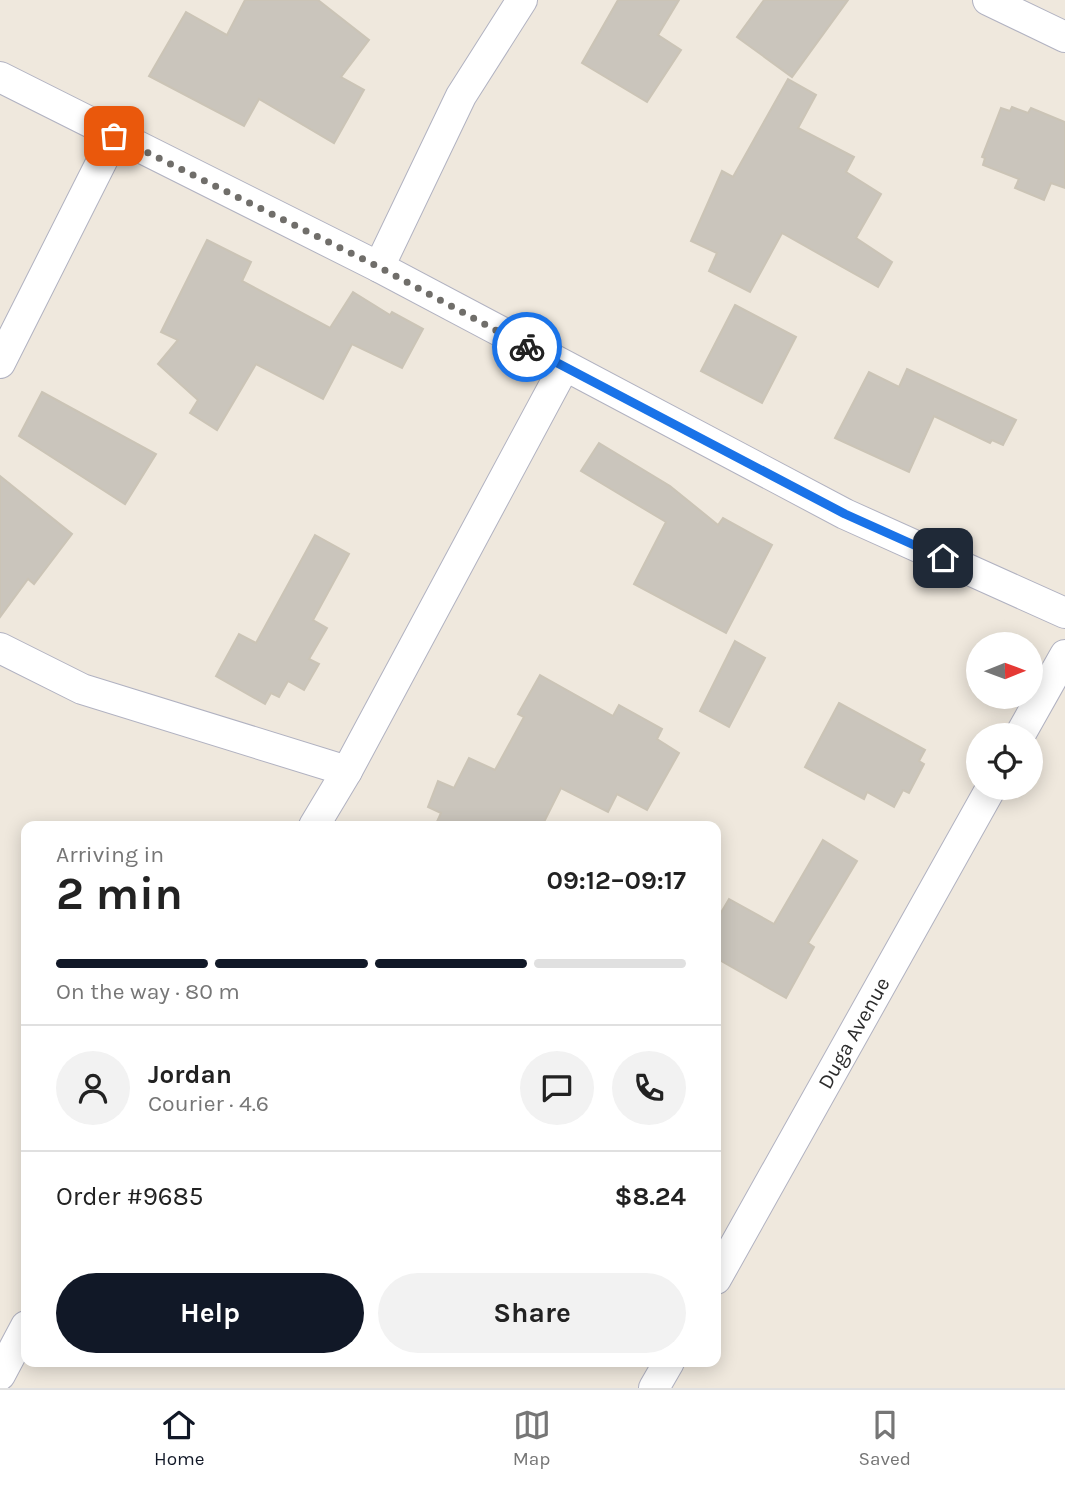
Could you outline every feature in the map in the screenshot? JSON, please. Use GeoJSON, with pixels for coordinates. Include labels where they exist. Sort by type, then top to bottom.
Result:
{"type":"FeatureCollection","features":[{"type":"Feature","properties":{"kind":"street"},"geometry":{"type":"LineString","coordinates":[[379,267],[461,96],[522,0]]}},
{"type":"Feature","properties":{"kind":"street"},"geometry":{"type":"LineString","coordinates":[[988,0],[1065,37]]}},
{"type":"Feature","properties":{"kind":"street"},"geometry":{"type":"LineString","coordinates":[[0,77],[379,267],[845,514],[1065,614]]}},
{"type":"Feature","properties":{"kind":"street"},"geometry":{"type":"LineString","coordinates":[[0,363],[114,136]]}},
{"type":"Feature","properties":{"kind":"street"},"geometry":{"type":"LineString","coordinates":[[317,821],[347,771],[564,367]]}},
{"type":"Feature","properties":{"kind":"street"},"geometry":{"type":"LineString","coordinates":[[0,649],[82,689],[347,771]]}},
{"type":"Feature","properties":{"kind":"street"},"geometry":{"type":"LineString","coordinates":[[1027,723],[1065,655]]}},
{"type":"Feature","properties":{"kind":"street","name":"Duga Avenue"},"geometry":{"type":"LineString","coordinates":[[721,1270],[984,800]]}},
{"type":"Feature","properties":{"kind":"street"},"geometry":{"type":"LineString","coordinates":[[0,1375],[21,1335]]}},
{"type":"Feature","properties":{"kind":"street"},"geometry":{"type":"LineString","coordinates":[[654,1388],[666,1367]]}},
{"type":"Feature","properties":{"kind":"building"},"geometry":{"type":"Polygon","coordinates":[[[245,0],[318,0],[369,40],[341,77],[364,90],[334,143],[259,99],[244,126],[149,76],[186,12],[227,35],[245,0]]]}},
{"type":"Feature","properties":{"kind":"building"},"geometry":{"type":"Polygon","coordinates":[[[618,0],[679,0],[658,35],[681,50],[647,102],[582,63],[618,0]]]}},
{"type":"Feature","properties":{"kind":"building"},"geometry":{"type":"Polygon","coordinates":[[[764,0],[848,0],[792,77],[737,37],[764,0]]]}},
{"type":"Feature","properties":{"kind":"building"},"geometry":{"type":"Polygon","coordinates":[[[788,79],[816,95],[798,128],[854,157],[846,172],[881,194],[856,238],[892,262],[878,287],[782,233],[750,292],[709,271],[717,253],[691,241],[722,171],[733,177],[788,79]]]}},
{"type":"Feature","properties":{"kind":"building"},"geometry":{"type":"Polygon","coordinates":[[[1012,107],[1028,113],[1031,108],[1065,122],[1065,188],[1051,183],[1044,200],[1015,188],[1019,179],[983,165],[985,158],[982,157],[1001,108],[1010,111],[1012,107]]]}},
{"type":"Feature","properties":{"kind":"building"},"geometry":{"type":"Polygon","coordinates":[[[207,240],[251,262],[242,281],[330,328],[353,292],[390,315],[392,312],[423,329],[402,368],[352,344],[323,399],[256,364],[217,430],[190,413],[198,400],[158,364],[178,340],[161,332],[207,240]]]}},
{"type":"Feature","properties":{"kind":"building"},"geometry":{"type":"Polygon","coordinates":[[[735,305],[796,337],[762,403],[701,371],[735,305]]]}},
{"type":"Feature","properties":{"kind":"building"},"geometry":{"type":"Polygon","coordinates":[[[907,369],[1016,420],[1003,445],[992,440],[990,443],[934,416],[909,472],[835,438],[869,372],[899,387],[907,369]]]}},
{"type":"Feature","properties":{"kind":"building"},"geometry":{"type":"Polygon","coordinates":[[[42,392],[156,454],[125,504],[19,436],[42,392]]]}},
{"type":"Feature","properties":{"kind":"building"},"geometry":{"type":"Polygon","coordinates":[[[599,443],[670,486],[718,525],[723,518],[772,545],[726,633],[634,584],[666,522],[581,471],[599,443]]]}},
{"type":"Feature","properties":{"kind":"building"},"geometry":{"type":"Polygon","coordinates":[[[0,476],[72,534],[34,584],[28,579],[0,617],[0,476]]]}},
{"type":"Feature","properties":{"kind":"building"},"geometry":{"type":"Polygon","coordinates":[[[315,535],[349,554],[313,620],[327,628],[309,659],[319,664],[304,690],[288,681],[279,697],[271,693],[265,704],[216,676],[239,634],[256,643],[315,535]]]}},
{"type":"Feature","properties":{"kind":"building"},"geometry":{"type":"Polygon","coordinates":[[[735,641],[765,658],[729,727],[700,711],[735,641]]]}},
{"type":"Feature","properties":{"kind":"building"},"geometry":{"type":"Polygon","coordinates":[[[540,675],[613,716],[619,705],[662,729],[657,739],[679,753],[647,810],[617,794],[608,812],[561,788],[544,821],[437,821],[441,813],[428,807],[438,781],[454,788],[469,758],[495,770],[524,717],[518,714],[540,675]]]}},
{"type":"Feature","properties":{"kind":"building"},"geometry":{"type":"Polygon","coordinates":[[[839,703],[925,750],[919,761],[924,764],[909,793],[903,790],[894,807],[867,792],[864,799],[805,767],[839,703]]]}},
{"type":"Feature","properties":{"kind":"building"},"geometry":{"type":"Polygon","coordinates":[[[823,840],[857,861],[808,943],[814,947],[786,998],[721,961],[721,913],[729,899],[774,924],[823,840]]]}},
{"type":"Feature","properties":{"kind":"way so far"},"geometry":{"type":"LineString","coordinates":[[114,136],[379,267],[527,347]]}},
{"type":"Feature","properties":{"kind":"route"},"geometry":{"type":"LineString","coordinates":[[527,347],[845,514],[943,558]]}}]}
